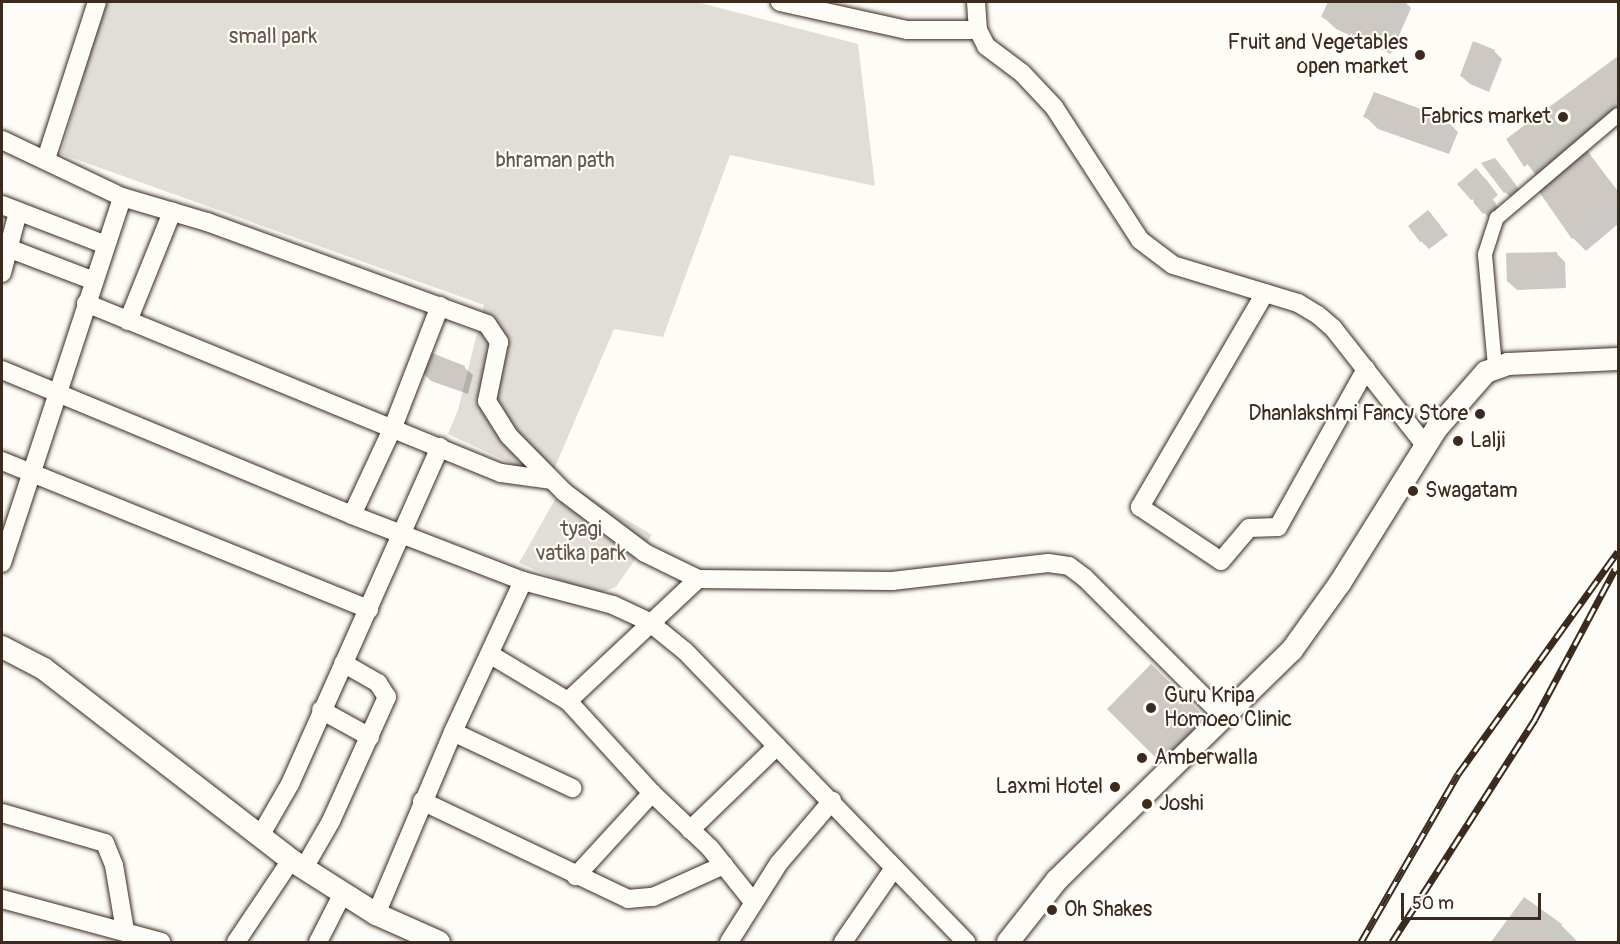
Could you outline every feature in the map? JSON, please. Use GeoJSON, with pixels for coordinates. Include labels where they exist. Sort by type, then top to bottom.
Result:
{"type":"FeatureCollection","features":[{"type":"Feature","properties":{"kind":"street"},"geometry":{"type":"LineString","coordinates":[[46,159],[97,2]]}},
{"type":"Feature","properties":{"kind":"street"},"geometry":{"type":"LineString","coordinates":[[780,2],[907,30],[978,30]]}},
{"type":"Feature","properties":{"kind":"street"},"geometry":{"type":"LineString","coordinates":[[976,2],[978,30],[986,46],[1022,73],[1054,107],[1140,240],[1155,255],[1173,265],[1298,303],[1318,315],[1366,369],[1426,446]]}},
{"type":"Feature","properties":{"kind":"street"},"geometry":{"type":"LineString","coordinates":[[1495,366],[1485,254],[1497,218],[1618,115]]}},
{"type":"Feature","properties":{"kind":"street"},"geometry":{"type":"LineString","coordinates":[[2,140],[122,197],[172,212],[487,324],[497,336],[489,407],[509,436],[551,480],[645,553],[698,579],[892,581],[1048,563],[1069,566],[1224,717]]}},
{"type":"Feature","properties":{"kind":"street"},"geometry":{"type":"LineString","coordinates":[[2,563],[122,197]]}},
{"type":"Feature","properties":{"kind":"street"},"geometry":{"type":"LineString","coordinates":[[2,273],[8,248],[10,209],[106,245]]}},
{"type":"Feature","properties":{"kind":"street"},"geometry":{"type":"LineString","coordinates":[[128,321],[172,212]]}},
{"type":"Feature","properties":{"kind":"street"},"geometry":{"type":"LineString","coordinates":[[8,248],[94,281]]}},
{"type":"Feature","properties":{"kind":"street"},"geometry":{"type":"LineString","coordinates":[[1265,293],[1140,507],[1221,561],[1249,528],[1278,527],[1366,369]]}},
{"type":"Feature","properties":{"kind":"street"},"geometry":{"type":"LineString","coordinates":[[86,303],[501,472],[551,480]]}},
{"type":"Feature","properties":{"kind":"street"},"geometry":{"type":"LineString","coordinates":[[352,515],[393,427],[440,306]]}},
{"type":"Feature","properties":{"kind":"street"},"geometry":{"type":"LineString","coordinates":[[1008,942],[1057,880],[1292,650],[1340,583],[1426,446],[1451,412],[1495,366],[1618,358]]}},
{"type":"Feature","properties":{"kind":"street"},"geometry":{"type":"LineString","coordinates":[[2,370],[352,515],[523,580],[613,605],[649,622],[685,651],[966,942]]}},
{"type":"Feature","properties":{"kind":"street"},"geometry":{"type":"LineString","coordinates":[[260,836],[290,784],[440,447]]}},
{"type":"Feature","properties":{"kind":"street"},"geometry":{"type":"LineString","coordinates":[[2,461],[369,609]]}},
{"type":"Feature","properties":{"kind":"street"},"geometry":{"type":"LineString","coordinates":[[568,701],[649,622],[698,579]]}},
{"type":"Feature","properties":{"kind":"street"},"geometry":{"type":"LineString","coordinates":[[376,914],[422,801],[491,655],[523,580]]}},
{"type":"Feature","properties":{"kind":"street"},"geometry":{"type":"LineString","coordinates":[[2,647],[44,669],[297,864],[376,914],[439,942]]}},
{"type":"Feature","properties":{"kind":"street"},"geometry":{"type":"LineString","coordinates":[[491,655],[568,701],[652,793],[724,865],[754,903]]}},
{"type":"Feature","properties":{"kind":"street"},"geometry":{"type":"LineString","coordinates":[[236,942],[331,821],[384,705],[385,689],[343,663]]}},
{"type":"Feature","properties":{"kind":"street"},"geometry":{"type":"LineString","coordinates":[[321,710],[370,737]]}},
{"type":"Feature","properties":{"kind":"street"},"geometry":{"type":"LineString","coordinates":[[453,732],[572,788]]}},
{"type":"Feature","properties":{"kind":"street"},"geometry":{"type":"LineString","coordinates":[[690,830],[777,746]]}},
{"type":"Feature","properties":{"kind":"street"},"geometry":{"type":"LineString","coordinates":[[576,876],[652,793]]}},
{"type":"Feature","properties":{"kind":"street"},"geometry":{"type":"LineString","coordinates":[[422,801],[615,895],[640,900],[724,865]]}},
{"type":"Feature","properties":{"kind":"street"},"geometry":{"type":"LineString","coordinates":[[729,942],[779,863],[832,801]]}},
{"type":"Feature","properties":{"kind":"street"},"geometry":{"type":"LineString","coordinates":[[2,813],[105,843],[114,865],[125,931]]}},
{"type":"Feature","properties":{"kind":"street"},"geometry":{"type":"LineString","coordinates":[[853,938],[894,868]]}},
{"type":"Feature","properties":{"kind":"street"},"geometry":{"type":"LineString","coordinates":[[318,942],[343,893]]}},
{"type":"Feature","properties":{"kind":"street"},"geometry":{"type":"LineString","coordinates":[[2,898],[161,942]]}},
{"type":"Feature","properties":{"kind":"green space","name":"bhraman path"},"geometry":{"type":"Polygon","coordinates":[[[105,2],[697,2],[858,44],[875,186],[730,155],[663,337],[614,329],[549,481],[448,434],[458,410],[484,305],[61,154],[105,2]]]}},
{"type":"Feature","properties":{"kind":"green space","name":"tyagi vatika park"},"geometry":{"type":"Polygon","coordinates":[[[565,482],[652,535],[616,587],[595,595],[519,563],[565,482]]]}},
{"type":"Feature","properties":{"kind":"building"},"geometry":{"type":"Polygon","coordinates":[[[1328,2],[1396,2],[1378,42],[1321,17],[1328,2]]]}},
{"type":"Feature","properties":{"kind":"building"},"geometry":{"type":"Polygon","coordinates":[[[1473,41],[1495,50],[1481,85],[1460,76],[1473,41]]]}},
{"type":"Feature","properties":{"kind":"building","name":"Fabrics market"},"geometry":{"type":"Polygon","coordinates":[[[1618,56],[1618,95],[1524,167],[1506,139],[1618,56]]]}},
{"type":"Feature","properties":{"kind":"building"},"geometry":{"type":"Polygon","coordinates":[[[1374,92],[1446,118],[1436,143],[1363,117],[1374,92]]]}},
{"type":"Feature","properties":{"kind":"building"},"geometry":{"type":"Polygon","coordinates":[[[1584,146],[1618,193],[1618,201],[1572,239],[1535,186],[1584,146]]]}},
{"type":"Feature","properties":{"kind":"building"},"geometry":{"type":"Polygon","coordinates":[[[1495,158],[1515,184],[1504,193],[1481,163],[1495,158]]]}},
{"type":"Feature","properties":{"kind":"building"},"geometry":{"type":"Polygon","coordinates":[[[1476,168],[1491,186],[1471,200],[1457,184],[1476,168]]]}},
{"type":"Feature","properties":{"kind":"building"},"geometry":{"type":"Polygon","coordinates":[[[1487,191],[1496,204],[1483,214],[1473,202],[1487,191]]]}},
{"type":"Feature","properties":{"kind":"building"},"geometry":{"type":"Polygon","coordinates":[[[1428,210],[1441,226],[1420,242],[1408,226],[1428,210]]]}},
{"type":"Feature","properties":{"kind":"building"},"geometry":{"type":"Polygon","coordinates":[[[1557,252],[1559,280],[1507,282],[1506,253],[1557,252]]]}},
{"type":"Feature","properties":{"kind":"building"},"geometry":{"type":"Polygon","coordinates":[[[432,353],[465,366],[460,386],[421,373],[432,353]]]}},
{"type":"Feature","properties":{"kind":"building"},"geometry":{"type":"Polygon","coordinates":[[[1151,664],[1200,712],[1156,758],[1107,709],[1151,664]]]}},
{"type":"Feature","properties":{"kind":"building"},"geometry":{"type":"Polygon","coordinates":[[[1524,897],[1562,924],[1549,942],[1491,942],[1524,897]]]}},
{"type":"Feature","properties":{"kind":"railway"},"geometry":{"type":"LineString","coordinates":[[1361,942],[1458,774],[1618,551]]}},
{"type":"Feature","properties":{"kind":"railway"},"geometry":{"type":"LineString","coordinates":[[1392,942],[1535,719],[1615,569]]}},
{"type":"Feature","properties":{"kind":"place","name":"Fruit and Vegetables open market"},"geometry":{"type":"Point","coordinates":[1420,55]}},
{"type":"Feature","properties":{"kind":"place","name":"Fabrics market"},"geometry":{"type":"Point","coordinates":[1563,117]}},
{"type":"Feature","properties":{"kind":"place","name":"Dhanlakshmi Fancy Store"},"geometry":{"type":"Point","coordinates":[1480,414]}},
{"type":"Feature","properties":{"kind":"place","name":"Lalji"},"geometry":{"type":"Point","coordinates":[1458,441]}},
{"type":"Feature","properties":{"kind":"place","name":"Swagatam"},"geometry":{"type":"Point","coordinates":[1413,491]}},
{"type":"Feature","properties":{"kind":"place","name":"Guru Kripa Homoeo Clinic"},"geometry":{"type":"Point","coordinates":[1151,708]}},
{"type":"Feature","properties":{"kind":"place","name":"Amberwalla"},"geometry":{"type":"Point","coordinates":[1142,758]}},
{"type":"Feature","properties":{"kind":"place","name":"Laxmi Hotel"},"geometry":{"type":"Point","coordinates":[1115,787]}},
{"type":"Feature","properties":{"kind":"place","name":"Joshi"},"geometry":{"type":"Point","coordinates":[1147,804]}},
{"type":"Feature","properties":{"kind":"place","name":"Oh Shakes"},"geometry":{"type":"Point","coordinates":[1052,910]}},
{"type":"Feature","properties":{"kind":"park label","name":"small park"},"geometry":{"type":"Point","coordinates":[273,37]}}]}
